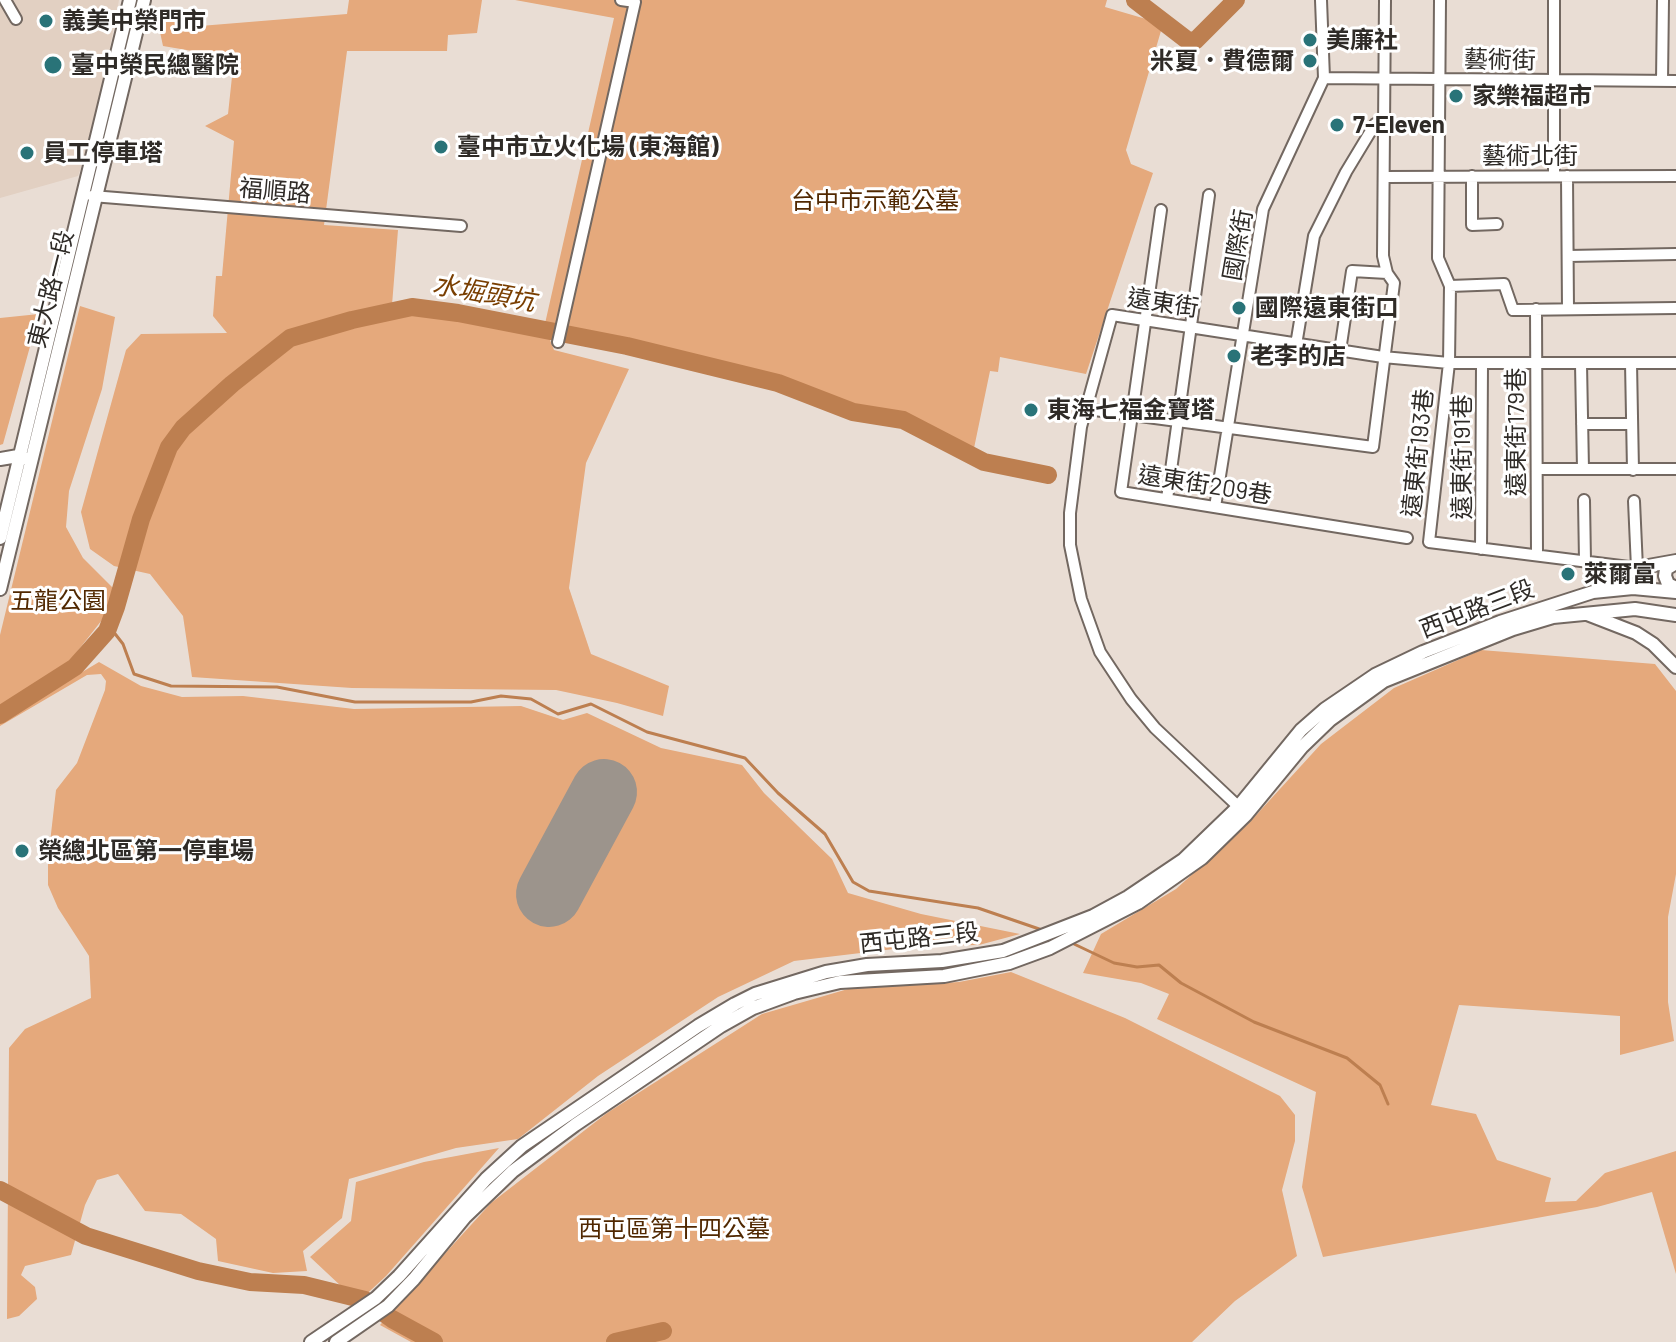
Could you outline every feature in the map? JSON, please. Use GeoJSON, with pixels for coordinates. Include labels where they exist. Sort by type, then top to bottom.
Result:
{"type":"FeatureCollection","features":[{"type":"Feature","properties":{"kind":"street"},"geometry":{"type":"LineString","coordinates":[[5,0],[16,19]]}},
{"type":"Feature","properties":{"kind":"street","name":"東大路一段"},"geometry":{"type":"LineString","coordinates":[[0,589],[25,458],[106,131],[130,0]]}},
{"type":"Feature","properties":{"kind":"street","name":"東大路一段"},"geometry":{"type":"LineString","coordinates":[[106,131],[144,0]]}},
{"type":"Feature","properties":{"kind":"street"},"geometry":{"type":"LineString","coordinates":[[558,342],[635,2],[621,0]]}},
{"type":"Feature","properties":{"kind":"street","name":"國際街"},"geometry":{"type":"LineString","coordinates":[[1215,507],[1263,209],[1324,78],[1321,0]]}},
{"type":"Feature","properties":{"kind":"street"},"geometry":{"type":"LineString","coordinates":[[1087,409],[1373,447],[1394,283],[1387,273],[1383,256],[1385,0]]}},
{"type":"Feature","properties":{"kind":"street"},"geometry":{"type":"LineString","coordinates":[[1440,0],[1438,258],[1450,286],[1449,363]]}},
{"type":"Feature","properties":{"kind":"street"},"geometry":{"type":"LineString","coordinates":[[1554,0],[1554,176]]}},
{"type":"Feature","properties":{"kind":"street"},"geometry":{"type":"LineString","coordinates":[[1662,81],[1663,0]]}},
{"type":"Feature","properties":{"kind":"street","name":"藝術街"},"geometry":{"type":"LineString","coordinates":[[1324,78],[1676,81]]}},
{"type":"Feature","properties":{"kind":"street"},"geometry":{"type":"LineString","coordinates":[[1296,345],[1314,236],[1346,172],[1375,124],[1385,121]]}},
{"type":"Feature","properties":{"kind":"street"},"geometry":{"type":"LineString","coordinates":[[1472,176],[1472,225],[1497,224]]}},
{"type":"Feature","properties":{"kind":"street"},"geometry":{"type":"LineString","coordinates":[[1567,176],[1568,309]]}},
{"type":"Feature","properties":{"kind":"street","name":"藝術北街"},"geometry":{"type":"LineString","coordinates":[[1384,177],[1676,176]]}},
{"type":"Feature","properties":{"kind":"street"},"geometry":{"type":"LineString","coordinates":[[1167,499],[1209,195]]}},
{"type":"Feature","properties":{"kind":"street","name":"福順路"},"geometry":{"type":"LineString","coordinates":[[91,196],[461,226]]}},
{"type":"Feature","properties":{"kind":"street","name":"遠東街209巷"},"geometry":{"type":"LineString","coordinates":[[1161,210],[1121,492],[1407,538]]}},
{"type":"Feature","properties":{"kind":"street"},"geometry":{"type":"LineString","coordinates":[[1568,256],[1676,254]]}},
{"type":"Feature","properties":{"kind":"street"},"geometry":{"type":"LineString","coordinates":[[1340,351],[1352,271],[1387,273]]}},
{"type":"Feature","properties":{"kind":"street"},"geometry":{"type":"LineString","coordinates":[[1450,286],[1504,284],[1513,310],[1676,308]]}},
{"type":"Feature","properties":{"kind":"street","name":"遠東街179巷"},"geometry":{"type":"LineString","coordinates":[[1536,309],[1537,555]]}},
{"type":"Feature","properties":{"kind":"street","name":"遠東街"},"geometry":{"type":"LineString","coordinates":[[1242,811],[1136,707],[1109,668],[1086,618],[1073,563],[1069,526],[1081,427],[1112,315],[1296,345],[1449,363],[1676,363]]}},
{"type":"Feature","properties":{"kind":"street","name":"遠東街193巷"},"geometry":{"type":"LineString","coordinates":[[1449,363],[1429,542],[1481,549]]}},
{"type":"Feature","properties":{"kind":"street"},"geometry":{"type":"LineString","coordinates":[[1631,363],[1633,470]]}},
{"type":"Feature","properties":{"kind":"street"},"geometry":{"type":"LineString","coordinates":[[1581,364],[1583,469]]}},
{"type":"Feature","properties":{"kind":"street","name":"遠東街191巷"},"geometry":{"type":"LineString","coordinates":[[1481,549],[1482,365]]}},
{"type":"Feature","properties":{"kind":"street"},"geometry":{"type":"LineString","coordinates":[[1582,424],[1632,424]]}},
{"type":"Feature","properties":{"kind":"street"},"geometry":{"type":"LineString","coordinates":[[0,459],[25,458]]}},
{"type":"Feature","properties":{"kind":"street"},"geometry":{"type":"LineString","coordinates":[[0,538],[16,471],[25,458]]}},
{"type":"Feature","properties":{"kind":"street"},"geometry":{"type":"LineString","coordinates":[[1537,469],[1676,469]]}},
{"type":"Feature","properties":{"kind":"street"},"geometry":{"type":"LineString","coordinates":[[0,474],[16,471]]}},
{"type":"Feature","properties":{"kind":"street"},"geometry":{"type":"LineString","coordinates":[[1584,500],[1585,561]]}},
{"type":"Feature","properties":{"kind":"street"},"geometry":{"type":"LineString","coordinates":[[1634,501],[1637,568]]}},
{"type":"Feature","properties":{"kind":"street"},"geometry":{"type":"LineString","coordinates":[[1481,549],[1637,568],[1676,562]]}},
{"type":"Feature","properties":{"kind":"street"},"geometry":{"type":"LineString","coordinates":[[1676,562],[1666,569],[1665,576],[1668,584],[1676,590]]}},
{"type":"Feature","properties":{"kind":"street"},"geometry":{"type":"LineString","coordinates":[[1637,568],[1593,592],[1584,613],[1636,633],[1653,644],[1676,667]]}},
{"type":"Feature","properties":{"kind":"street"},"geometry":{"type":"LineString","coordinates":[[1593,592],[1633,588],[1676,590]]}},
{"type":"Feature","properties":{"kind":"street","name":"西屯路三段"},"geometry":{"type":"LineString","coordinates":[[311,1342],[376,1298],[486,1179],[522,1146],[735,1004],[755,994],[826,972],[867,965],[942,961],[1003,951],[1093,916],[1183,860],[1242,811],[1301,730],[1325,709],[1375,675],[1423,652],[1500,622],[1593,592]]}},
{"type":"Feature","properties":{"kind":"street","name":"西屯路三段"},"geometry":{"type":"LineString","coordinates":[[336,1342],[388,1306],[465,1217],[513,1171],[575,1125],[721,1026],[753,1008],[794,993],[840,982],[944,976],[1009,963],[1050,948],[1138,903],[1202,858],[1302,747],[1330,720],[1384,681],[1513,629],[1553,617],[1635,609],[1676,615]]}},
{"type":"Feature","properties":{"kind":"shaded area","name":"臺中榮民總醫院"},"geometry":{"type":"Polygon","coordinates":[[[0,0],[119,0],[93,136],[78,176],[0,198],[0,0]]]}},
{"type":"Feature","properties":{"kind":"green space","name":"台中市示範公墓"},"geometry":{"type":"Polygon","coordinates":[[[349,0],[482,0],[477,33],[448,35],[447,51],[347,51],[324,225],[398,230],[392,305],[482,309],[544,328],[614,18],[515,0],[1107,0],[1105,7],[1163,24],[1126,150],[1131,164],[1153,173],[1086,374],[1000,357],[998,372],[990,371],[973,453],[903,417],[853,409],[779,380],[715,363],[545,328],[554,350],[629,369],[586,463],[569,588],[591,654],[669,686],[663,716],[556,690],[352,688],[192,677],[183,616],[150,574],[114,566],[90,549],[81,512],[126,350],[141,334],[227,333],[213,316],[216,276],[222,276],[234,141],[205,126],[228,114],[234,58],[163,46],[160,32],[155,29],[161,20],[177,20],[200,26],[347,14],[349,0]]]}},
{"type":"Feature","properties":{"kind":"green space","name":"五龍公園"},"geometry":{"type":"Polygon","coordinates":[[[80,306],[115,317],[102,389],[69,491],[66,527],[83,558],[114,589],[109,611],[76,653],[73,662],[0,708],[0,635],[80,306]]]}},
{"type":"Feature","properties":{"kind":"green space"},"geometry":{"type":"Polygon","coordinates":[[[39,314],[3,444],[0,445],[0,318],[39,314]]]}},
{"type":"Feature","properties":{"kind":"green space"},"geometry":{"type":"Polygon","coordinates":[[[1481,650],[1655,664],[1676,691],[1676,874],[1668,917],[1668,1002],[1674,1041],[1620,1055],[1620,1016],[1459,1005],[1431,1105],[1476,1114],[1497,1160],[1551,1178],[1545,1202],[1576,1201],[1605,1173],[1676,1151],[1676,1274],[1652,1192],[1597,1207],[1323,1257],[1302,1187],[1316,1092],[1157,1019],[1169,994],[1141,983],[1083,973],[1101,934],[1176,889],[1248,824],[1321,744],[1394,688],[1481,650]]]}},
{"type":"Feature","properties":{"kind":"green space"},"geometry":{"type":"Polygon","coordinates":[[[99,662],[141,686],[182,697],[243,696],[354,709],[521,706],[563,720],[587,713],[661,748],[742,765],[764,793],[832,859],[848,893],[921,914],[1020,934],[979,945],[919,946],[794,961],[718,997],[598,1076],[518,1139],[456,1148],[349,1179],[342,1218],[303,1251],[307,1271],[273,1273],[218,1261],[216,1239],[181,1214],[145,1211],[118,1174],[97,1180],[85,1205],[71,1255],[25,1266],[21,1275],[35,1287],[37,1299],[19,1316],[7,1319],[9,1048],[25,1029],[91,998],[89,956],[58,908],[48,885],[48,860],[56,790],[77,763],[106,681],[101,674],[87,675],[0,726],[0,721],[99,662]]]}},
{"type":"Feature","properties":{"kind":"green space","name":"西屯區第十四公墓"},"geometry":{"type":"Polygon","coordinates":[[[1011,972],[1125,1018],[1280,1096],[1295,1115],[1295,1141],[1282,1190],[1297,1256],[1235,1301],[1192,1342],[411,1342],[380,1325],[491,1203],[607,1113],[762,1014],[848,989],[959,982],[1011,972]]]}},
{"type":"Feature","properties":{"kind":"green space"},"geometry":{"type":"Polygon","coordinates":[[[499,1148],[386,1276],[358,1302],[310,1257],[351,1221],[356,1182],[424,1162],[499,1148]]]}},
{"type":"Feature","properties":{"kind":"waterway"},"geometry":{"type":"LineString","coordinates":[[1135,0],[1187,40],[1195,41],[1236,0]]}},
{"type":"Feature","properties":{"kind":"waterway","name":"水堀頭坑"},"geometry":{"type":"LineString","coordinates":[[0,715],[75,667],[107,631],[141,519],[169,447],[183,428],[290,338],[352,320],[412,307],[627,346],[778,383],[853,412],[903,420],[984,462],[1048,475]]}},
{"type":"Feature","properties":{"kind":"waterway"},"geometry":{"type":"LineString","coordinates":[[109,626],[123,644],[134,674],[171,686],[277,687],[355,702],[471,702],[501,696],[531,699],[558,714],[591,704],[647,732],[745,758],[778,793],[825,834],[853,882],[869,891],[978,908],[1045,931]]}},
{"type":"Feature","properties":{"kind":"waterway"},"geometry":{"type":"LineString","coordinates":[[1074,944],[1114,963],[1137,967],[1159,965],[1181,983],[1254,1022],[1347,1058],[1380,1085],[1388,1104]]}},
{"type":"Feature","properties":{"kind":"waterway"},"geometry":{"type":"LineString","coordinates":[[0,1190],[86,1236],[198,1271],[250,1282],[304,1285],[365,1300],[434,1342]]}},
{"type":"Feature","properties":{"kind":"waterway"},"geometry":{"type":"LineString","coordinates":[[615,1342],[663,1331]]}},
{"type":"Feature","properties":{"kind":"runway"},"geometry":{"type":"LineString","coordinates":[[549,894],[604,792]]}},
{"type":"Feature","properties":{"kind":"place","name":"義美中榮門市"},"geometry":{"type":"Point","coordinates":[46,21]}},
{"type":"Feature","properties":{"kind":"place","name":"美廉社"},"geometry":{"type":"Point","coordinates":[1310,40]}},
{"type":"Feature","properties":{"kind":"place","name":"米夏．費德爾"},"geometry":{"type":"Point","coordinates":[1310,61]}},
{"type":"Feature","properties":{"kind":"place","name":"臺中榮民總醫院"},"geometry":{"type":"Point","coordinates":[53,65]}},
{"type":"Feature","properties":{"kind":"place","name":"家樂福超市"},"geometry":{"type":"Point","coordinates":[1456,96]}},
{"type":"Feature","properties":{"kind":"place","name":"7-Eleven"},"geometry":{"type":"Point","coordinates":[1337,125]}},
{"type":"Feature","properties":{"kind":"place","name":"臺中市立火化場 (東海館)"},"geometry":{"type":"Point","coordinates":[441,147]}},
{"type":"Feature","properties":{"kind":"place","name":"員工停車塔"},"geometry":{"type":"Point","coordinates":[27,153]}},
{"type":"Feature","properties":{"kind":"place","name":"國際遠東街口"},"geometry":{"type":"Point","coordinates":[1239,308]}},
{"type":"Feature","properties":{"kind":"place","name":"老李的店"},"geometry":{"type":"Point","coordinates":[1234,356]}},
{"type":"Feature","properties":{"kind":"place","name":"東海七福金寶塔"},"geometry":{"type":"Point","coordinates":[1031,410]}},
{"type":"Feature","properties":{"kind":"place","name":"萊爾富"},"geometry":{"type":"Point","coordinates":[1568,574]}},
{"type":"Feature","properties":{"kind":"place","name":"榮總北區第一停車場"},"geometry":{"type":"Point","coordinates":[22,851]}}]}
